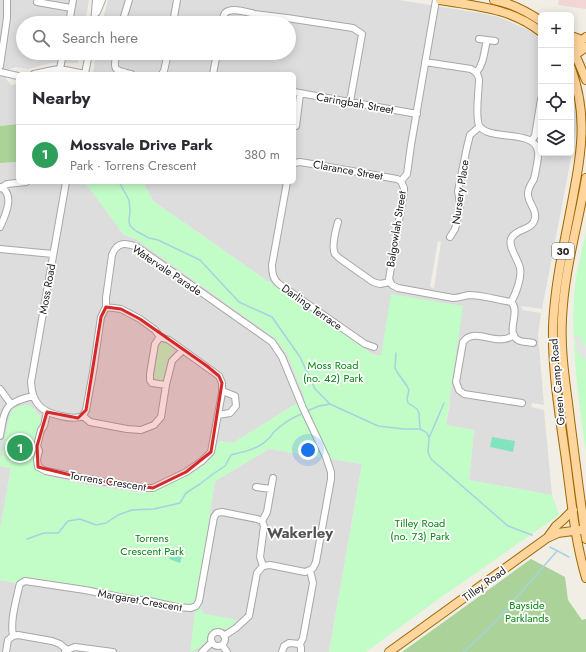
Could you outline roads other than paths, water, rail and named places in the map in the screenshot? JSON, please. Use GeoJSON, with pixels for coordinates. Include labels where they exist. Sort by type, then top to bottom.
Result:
{"type":"FeatureCollection","features":[{"type":"Feature","properties":{"kind":"main road"},"geometry":{"type":"LineString","coordinates":[[440,0],[500,10],[524,20],[538,29]]}},
{"type":"Feature","properties":{"kind":"main road"},"geometry":{"type":"LineString","coordinates":[[494,0],[508,3],[538,19]]}},
{"type":"Feature","properties":{"kind":"main road"},"geometry":{"type":"LineString","coordinates":[[574,37],[585,42],[574,51]]}},
{"type":"Feature","properties":{"kind":"main road"},"geometry":{"type":"LineString","coordinates":[[574,55],[584,67],[586,80]]}},
{"type":"Feature","properties":{"kind":"main road","name":"Green Camp Road"},"geometry":{"type":"LineString","coordinates":[[574,75],[583,102],[585,129],[557,283],[553,342],[556,383],[573,510],[586,578]]}},
{"type":"Feature","properties":{"kind":"main road","name":"Green Camp Road"},"geometry":{"type":"LineString","coordinates":[[586,178],[566,281],[563,302],[562,333],[564,368],[586,539]]}},
{"type":"Feature","properties":{"kind":"main road"},"geometry":{"type":"LineString","coordinates":[[547,538],[556,526],[573,510]]}},
{"type":"Feature","properties":{"kind":"main road","name":"Tilley Road"},"geometry":{"type":"LineString","coordinates":[[389,652],[547,538],[558,533],[585,529]]}},
{"type":"Feature","properties":{"kind":"street"},"geometry":{"type":"LineString","coordinates":[[0,66],[4,46],[2,32],[8,18],[7,0]]}},
{"type":"Feature","properties":{"kind":"street"},"geometry":{"type":"LineString","coordinates":[[70,16],[73,0]]}},
{"type":"Feature","properties":{"kind":"street"},"geometry":{"type":"LineString","coordinates":[[94,16],[96,0]]}},
{"type":"Feature","properties":{"kind":"street"},"geometry":{"type":"LineString","coordinates":[[96,16],[102,0]]}},
{"type":"Feature","properties":{"kind":"street"},"geometry":{"type":"LineString","coordinates":[[124,16],[129,0]]}},
{"type":"Feature","properties":{"kind":"street"},"geometry":{"type":"LineString","coordinates":[[174,16],[177,0]]}},
{"type":"Feature","properties":{"kind":"street","name":"Balgowlah Street"},"geometry":{"type":"LineString","coordinates":[[436,0],[407,174],[401,181],[404,191],[389,275],[390,282],[398,288],[453,298],[469,295],[511,302]]}},
{"type":"Feature","properties":{"kind":"street"},"geometry":{"type":"LineString","coordinates":[[37,2],[71,8]]}},
{"type":"Feature","properties":{"kind":"street"},"geometry":{"type":"LineString","coordinates":[[224,16],[226,12],[232,10],[273,16]]}},
{"type":"Feature","properties":{"kind":"street"},"geometry":{"type":"LineString","coordinates":[[296,19],[353,28],[362,34],[350,102]]}},
{"type":"Feature","properties":{"kind":"street"},"geometry":{"type":"LineString","coordinates":[[479,39],[495,42]]}},
{"type":"Feature","properties":{"kind":"street"},"geometry":{"type":"LineString","coordinates":[[476,73],[482,64],[487,40]]}},
{"type":"Feature","properties":{"kind":"street"},"geometry":{"type":"LineString","coordinates":[[60,69],[62,60]]}},
{"type":"Feature","properties":{"kind":"street"},"geometry":{"type":"LineString","coordinates":[[85,72],[88,60]]}},
{"type":"Feature","properties":{"kind":"street"},"geometry":{"type":"LineString","coordinates":[[115,60],[115,67],[118,70],[124,72]]}},
{"type":"Feature","properties":{"kind":"street"},"geometry":{"type":"LineString","coordinates":[[163,72],[166,60]]}},
{"type":"Feature","properties":{"kind":"street"},"geometry":{"type":"LineString","coordinates":[[214,72],[216,60]]}},
{"type":"Feature","properties":{"kind":"street"},"geometry":{"type":"LineString","coordinates":[[425,62],[471,69],[478,75],[479,79],[477,120],[480,127],[484,130],[525,139],[536,144],[538,152],[534,179],[528,192],[529,201],[535,211],[535,220],[533,224],[514,234],[511,239],[511,244],[520,267],[517,292],[511,302],[514,305],[515,310],[512,329],[514,335],[519,341],[532,343]]}},
{"type":"Feature","properties":{"kind":"street"},"geometry":{"type":"LineString","coordinates":[[46,72],[60,69],[75,72]]}},
{"type":"Feature","properties":{"kind":"street"},"geometry":{"type":"LineString","coordinates":[[0,72],[16,76]]}},
{"type":"Feature","properties":{"kind":"street"},"geometry":{"type":"LineString","coordinates":[[296,126],[297,93]]}},
{"type":"Feature","properties":{"kind":"street","name":"Caringbah Street"},"geometry":{"type":"LineString","coordinates":[[297,93],[416,114]]}},
{"type":"Feature","properties":{"kind":"street"},"geometry":{"type":"LineString","coordinates":[[531,141],[535,136],[538,118]]}},
{"type":"Feature","properties":{"kind":"street","name":"Nursery Place"},"geometry":{"type":"LineString","coordinates":[[450,237],[455,229],[458,217],[460,204],[458,191],[466,146],[470,135],[480,127]]}},
{"type":"Feature","properties":{"kind":"street","name":"Clarance Street"},"geometry":{"type":"LineString","coordinates":[[296,163],[306,163],[397,179],[401,181]]}},
{"type":"Feature","properties":{"kind":"street"},"geometry":{"type":"LineString","coordinates":[[0,227],[7,212],[8,204],[7,194],[4,189],[1,188],[7,184],[16,183]]}},
{"type":"Feature","properties":{"kind":"street","name":"Moss Road"},"geometry":{"type":"LineString","coordinates":[[33,396],[31,382],[66,184]]}},
{"type":"Feature","properties":{"kind":"street","name":"Darling Terrace"},"geometry":{"type":"LineString","coordinates":[[287,184],[272,265],[275,280],[365,344],[374,347]]}},
{"type":"Feature","properties":{"kind":"street"},"geometry":{"type":"LineString","coordinates":[[338,222],[334,244],[335,254],[374,282],[380,284],[390,282]]}},
{"type":"Feature","properties":{"kind":"street","name":"Watervale Parade"},"geometry":{"type":"LineString","coordinates":[[83,416],[86,410],[92,379],[101,317],[106,307],[112,255],[114,250],[119,245],[126,243],[137,247],[272,342],[282,357],[326,457],[331,472],[316,562],[310,570]]}},
{"type":"Feature","properties":{"kind":"street"},"geometry":{"type":"LineString","coordinates":[[0,249],[53,254]]}},
{"type":"Feature","properties":{"kind":"street","name":"Torrens Crescent"},"geometry":{"type":"LineString","coordinates":[[47,412],[44,426],[40,430],[37,446],[38,467],[46,471],[87,479],[153,488],[186,472],[202,461],[211,452],[222,393],[222,383],[219,376],[169,340],[160,337],[155,330],[140,319],[121,309],[106,307]]}},
{"type":"Feature","properties":{"kind":"street"},"geometry":{"type":"LineString","coordinates":[[514,335],[505,339],[473,335],[466,338],[456,382],[459,390],[464,394],[522,403]]}},
{"type":"Feature","properties":{"kind":"street"},"geometry":{"type":"LineString","coordinates":[[160,337],[155,344],[150,380],[152,382],[166,385]]}},
{"type":"Feature","properties":{"kind":"street"},"geometry":{"type":"LineString","coordinates":[[0,436],[7,406],[15,401],[33,396],[37,404],[43,410],[54,415],[72,418],[83,416],[90,422],[127,429],[141,430],[154,425],[161,417],[166,385],[172,361],[184,350]]}},
{"type":"Feature","properties":{"kind":"street"},"geometry":{"type":"LineString","coordinates":[[0,389],[11,404]]}},
{"type":"Feature","properties":{"kind":"street"},"geometry":{"type":"LineString","coordinates":[[218,415],[230,413],[236,406],[235,396],[225,392],[222,393]]}},
{"type":"Feature","properties":{"kind":"street"},"geometry":{"type":"LineString","coordinates":[[263,566],[260,556],[264,526],[262,521],[267,512],[273,478]]}},
{"type":"Feature","properties":{"kind":"street"},"geometry":{"type":"LineString","coordinates":[[256,487],[271,489]]}},
{"type":"Feature","properties":{"kind":"street","name":"Margaret Crescent"},"geometry":{"type":"LineString","coordinates":[[13,636],[12,620],[18,586],[25,581],[85,590],[134,600],[145,600],[176,607],[190,608],[196,606],[199,602],[214,517],[217,513],[222,512],[262,521]]}},
{"type":"Feature","properties":{"kind":"street"},"geometry":{"type":"LineString","coordinates":[[224,636],[236,628],[249,616],[257,573],[263,566],[270,565],[305,572],[310,570],[313,583],[303,638],[300,644],[301,652]]}},
{"type":"Feature","properties":{"kind":"street"},"geometry":{"type":"LineString","coordinates":[[203,651],[212,642],[212,638],[215,634],[221,633],[224,636]]}},
{"type":"Feature","properties":{"kind":"street"},"geometry":{"type":"LineString","coordinates":[[6,652],[8,640],[13,636],[18,635],[52,641],[60,644],[66,651],[75,647],[113,652]]}},
{"type":"Feature","properties":{"kind":"street"},"geometry":{"type":"LineString","coordinates":[[222,645],[225,641],[224,636]]}},
{"type":"Feature","properties":{"kind":"street"},"geometry":{"type":"LineString","coordinates":[[212,642],[217,646],[222,645]]}},
{"type":"Feature","properties":{"kind":"street"},"geometry":{"type":"LineString","coordinates":[[282,652],[284,646],[289,643],[300,644]]}},
{"type":"Feature","properties":{"kind":"street"},"geometry":{"type":"LineString","coordinates":[[222,645],[228,652]]}},
{"type":"Feature","properties":{"kind":"waterway"},"geometry":{"type":"LineString","coordinates":[[120,184],[129,200],[130,226],[149,238],[158,240],[200,260],[239,302],[272,317],[300,357],[315,389],[330,404],[378,426],[420,429],[424,431],[427,433],[429,438],[428,452],[431,459],[508,526],[532,535]]}},
{"type":"Feature","properties":{"kind":"waterway"},"geometry":{"type":"LineString","coordinates":[[396,353],[395,368],[409,390],[407,399],[408,403],[417,409],[419,413],[420,429]]}},
{"type":"Feature","properties":{"kind":"waterway"},"geometry":{"type":"LineString","coordinates":[[429,438],[444,403]]}},
{"type":"Feature","properties":{"kind":"waterway"},"geometry":{"type":"LineString","coordinates":[[307,411],[319,406],[330,404]]}},
{"type":"Feature","properties":{"kind":"waterway"},"geometry":{"type":"LineString","coordinates":[[27,539],[44,533],[58,533],[68,521],[80,519],[96,525],[106,523],[118,515],[132,510],[154,509],[180,503],[186,493],[225,466],[231,455],[251,450],[260,445],[284,424],[304,413]]}},
{"type":"Feature","properties":{"kind":"waterway"},"geometry":{"type":"LineString","coordinates":[[550,547],[569,557]]}},
{"type":"Feature","properties":{"kind":"waterway"},"geometry":{"type":"LineString","coordinates":[[463,652],[496,621],[557,551]]}},
{"type":"Feature","properties":{"kind":"place","name":"Mossvale Drive Park"},"geometry":{"type":"Point","coordinates":[20,448]}},
{"type":"Feature","properties":{"kind":"district","name":"Wakerley"},"geometry":{"type":"Point","coordinates":[300,533]}},
{"type":"Feature","properties":{"kind":"park label","name":"Moss Road (no. 42) Park"},"geometry":{"type":"Point","coordinates":[333,371]}},
{"type":"Feature","properties":{"kind":"park label","name":"Tilley Road (no. 73) Park"},"geometry":{"type":"Point","coordinates":[420,529]}},
{"type":"Feature","properties":{"kind":"park label","name":"Torrens Crescent Park"},"geometry":{"type":"Point","coordinates":[152,544]}},
{"type":"Feature","properties":{"kind":"park label","name":"Bayside Parklands"},"geometry":{"type":"Point","coordinates":[527,611]}}]}
